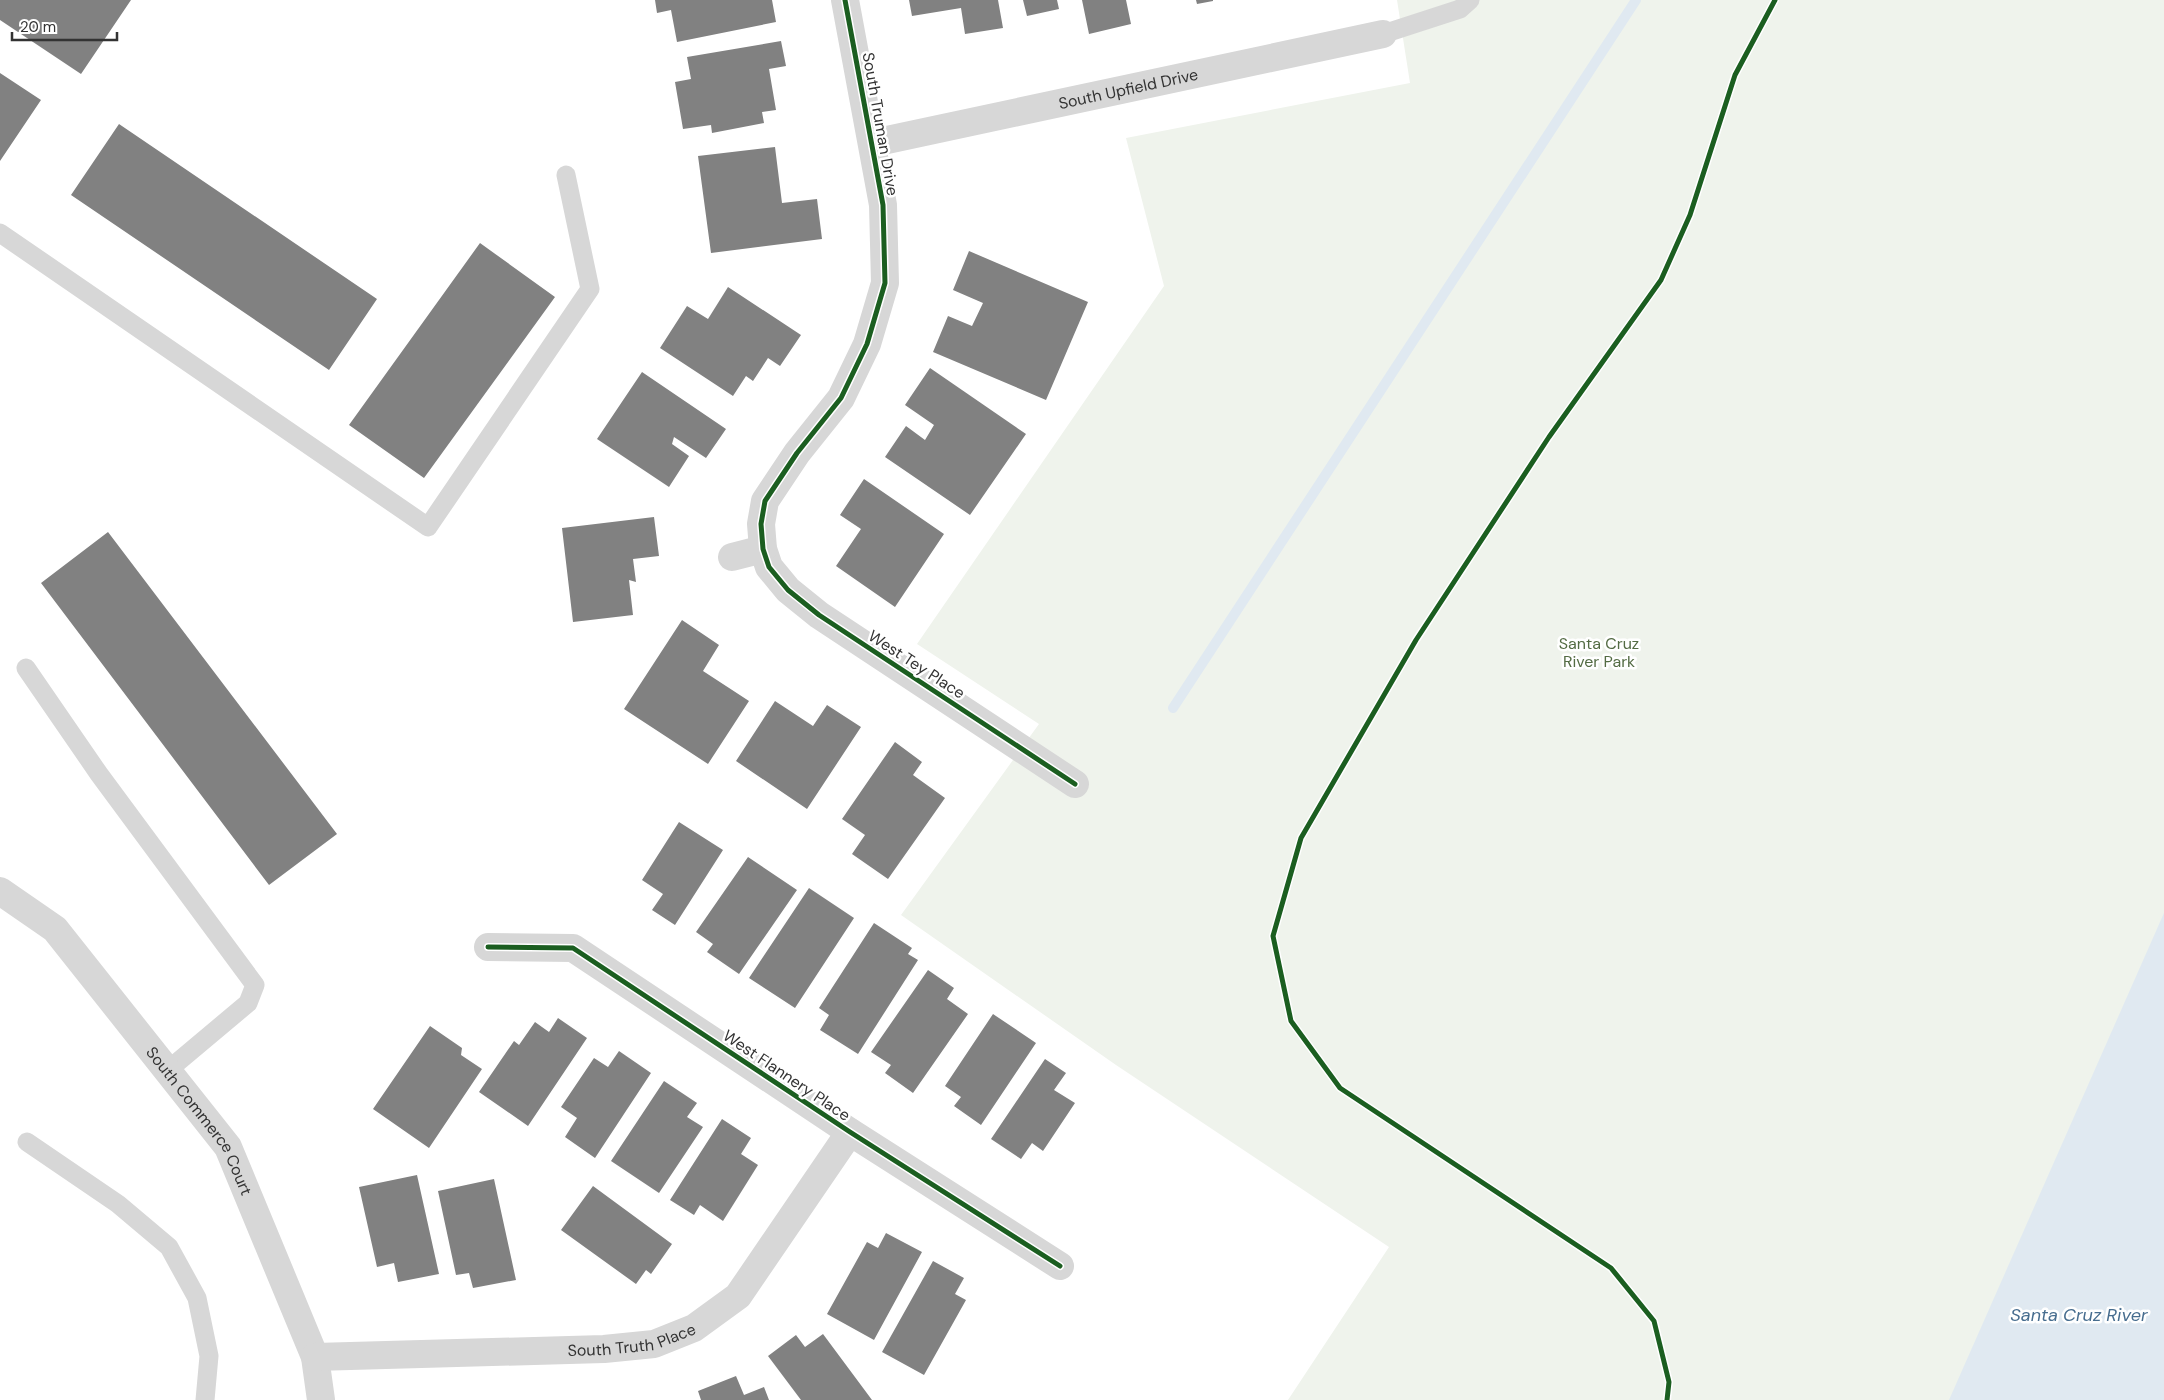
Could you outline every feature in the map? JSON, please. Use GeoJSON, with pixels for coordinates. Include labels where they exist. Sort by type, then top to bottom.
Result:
{"type":"FeatureCollection","features":[{"type":"Feature","properties":{"kind":"street","name":"South Truman Drive"},"geometry":{"type":"LineString","coordinates":[[763,549],[761,524],[765,501],[797,453],[841,398],[868,344],[885,283],[883,205],[845,0]]}},
{"type":"Feature","properties":{"kind":"street","name":"South Upfield Drive"},"geometry":{"type":"LineString","coordinates":[[873,143],[1383,34]]}},
{"type":"Feature","properties":{"kind":"street"},"geometry":{"type":"LineString","coordinates":[[732,557],[763,549]]}},
{"type":"Feature","properties":{"kind":"street","name":"West Tey Place"},"geometry":{"type":"LineString","coordinates":[[763,549],[769,567],[788,590],[820,615],[1075,784]]}},
{"type":"Feature","properties":{"kind":"street","name":"South Commerce Court"},"geometry":{"type":"LineString","coordinates":[[0,891],[55,929],[228,1147],[315,1357],[321,1400]]}},
{"type":"Feature","properties":{"kind":"street","name":"West Flannery Place"},"geometry":{"type":"LineString","coordinates":[[488,947],[573,948],[850,1132],[1060,1266]]}},
{"type":"Feature","properties":{"kind":"street","name":"South Truth Place"},"geometry":{"type":"LineString","coordinates":[[315,1357],[604,1350],[654,1344],[694,1328],[738,1296],[850,1132]]}},
{"type":"Feature","properties":{"kind":"lane"},"geometry":{"type":"LineString","coordinates":[[1383,34],[1460,9],[1470,0]]}},
{"type":"Feature","properties":{"kind":"lane"},"geometry":{"type":"LineString","coordinates":[[0,233],[428,527],[590,290],[566,175]]}},
{"type":"Feature","properties":{"kind":"lane"},"geometry":{"type":"LineString","coordinates":[[26,668],[99,774],[256,985],[248,1003],[167,1071]]}},
{"type":"Feature","properties":{"kind":"lane"},"geometry":{"type":"LineString","coordinates":[[27,1142],[118,1204],[169,1247],[197,1298],[209,1356],[205,1400]]}},
{"type":"Feature","properties":{"kind":"green space","name":"Santa Cruz River Park"},"geometry":{"type":"Polygon","coordinates":[[[1397,0],[2164,0],[2164,1400],[1288,1400],[1389,1247],[1116,1065],[901,915],[1039,724],[917,644],[1164,286],[1126,138],[1410,83],[1397,0]]]}},
{"type":"Feature","properties":{"kind":"water","name":"Santa Cruz River"},"geometry":{"type":"Polygon","coordinates":[[[2164,913],[2164,1400],[1949,1400],[2164,913]]]}},
{"type":"Feature","properties":{"kind":"building"},"geometry":{"type":"Polygon","coordinates":[[[0,0],[131,0],[81,74],[0,20],[0,0]]]}},
{"type":"Feature","properties":{"kind":"building"},"geometry":{"type":"Polygon","coordinates":[[[655,0],[772,0],[776,22],[677,42],[671,10],[657,13],[655,0]]]}},
{"type":"Feature","properties":{"kind":"building"},"geometry":{"type":"Polygon","coordinates":[[[909,0],[998,0],[1003,28],[965,34],[961,8],[912,16],[909,0]]]}},
{"type":"Feature","properties":{"kind":"building"},"geometry":{"type":"Polygon","coordinates":[[[1023,0],[1057,0],[1059,9],[1027,16],[1023,0]]]}},
{"type":"Feature","properties":{"kind":"building"},"geometry":{"type":"Polygon","coordinates":[[[1082,0],[1126,0],[1131,24],[1089,34],[1082,0]]]}},
{"type":"Feature","properties":{"kind":"building"},"geometry":{"type":"Polygon","coordinates":[[[1196,0],[1213,0],[1213,1],[1197,4],[1196,0]]]}},
{"type":"Feature","properties":{"kind":"building"},"geometry":{"type":"Polygon","coordinates":[[[781,41],[786,66],[769,69],[776,110],[762,112],[764,123],[712,133],[711,125],[683,129],[675,82],[691,79],[687,57],[781,41]]]}},
{"type":"Feature","properties":{"kind":"building"},"geometry":{"type":"Polygon","coordinates":[[[0,73],[41,100],[0,161],[0,73]]]}},
{"type":"Feature","properties":{"kind":"building"},"geometry":{"type":"Polygon","coordinates":[[[119,124],[377,299],[329,370],[71,195],[119,124]]]}},
{"type":"Feature","properties":{"kind":"building"},"geometry":{"type":"Polygon","coordinates":[[[775,147],[782,203],[817,199],[822,239],[711,253],[698,156],[775,147]]]}},
{"type":"Feature","properties":{"kind":"building"},"geometry":{"type":"Polygon","coordinates":[[[480,243],[555,297],[424,478],[349,425],[480,243]]]}},
{"type":"Feature","properties":{"kind":"building"},"geometry":{"type":"Polygon","coordinates":[[[969,251],[1088,302],[1046,400],[933,352],[948,316],[972,326],[983,303],[953,290],[969,251]]]}},
{"type":"Feature","properties":{"kind":"building"},"geometry":{"type":"Polygon","coordinates":[[[728,287],[801,335],[780,366],[768,358],[753,381],[746,376],[733,396],[660,348],[687,306],[708,319],[728,287]]]}},
{"type":"Feature","properties":{"kind":"building"},"geometry":{"type":"Polygon","coordinates":[[[930,368],[1026,434],[970,515],[885,457],[906,426],[925,440],[934,425],[905,405],[930,368]]]}},
{"type":"Feature","properties":{"kind":"building"},"geometry":{"type":"Polygon","coordinates":[[[642,372],[726,429],[706,458],[674,437],[672,444],[689,456],[669,487],[597,439],[642,372]]]}},
{"type":"Feature","properties":{"kind":"building"},"geometry":{"type":"Polygon","coordinates":[[[864,479],[944,534],[895,607],[836,566],[861,529],[840,515],[864,479]]]}},
{"type":"Feature","properties":{"kind":"building"},"geometry":{"type":"Polygon","coordinates":[[[654,517],[659,556],[633,559],[636,582],[629,580],[633,615],[573,622],[562,528],[654,517]]]}},
{"type":"Feature","properties":{"kind":"building"},"geometry":{"type":"Polygon","coordinates":[[[108,532],[337,834],[269,885],[41,583],[108,532]]]}},
{"type":"Feature","properties":{"kind":"building"},"geometry":{"type":"Polygon","coordinates":[[[682,620],[719,645],[703,671],[749,701],[708,764],[624,709],[682,620]]]}},
{"type":"Feature","properties":{"kind":"building"},"geometry":{"type":"Polygon","coordinates":[[[775,701],[813,726],[827,705],[861,727],[807,809],[736,761],[775,701]]]}},
{"type":"Feature","properties":{"kind":"building"},"geometry":{"type":"Polygon","coordinates":[[[895,742],[922,762],[913,775],[945,798],[888,879],[852,854],[865,835],[842,819],[895,742]]]}},
{"type":"Feature","properties":{"kind":"building"},"geometry":{"type":"Polygon","coordinates":[[[679,822],[723,850],[675,925],[652,910],[663,894],[642,880],[679,822]]]}},
{"type":"Feature","properties":{"kind":"building"},"geometry":{"type":"Polygon","coordinates":[[[748,857],[797,890],[739,974],[707,952],[713,944],[696,932],[748,857]]]}},
{"type":"Feature","properties":{"kind":"building"},"geometry":{"type":"Polygon","coordinates":[[[809,888],[854,918],[795,1008],[749,978],[809,888]]]}},
{"type":"Feature","properties":{"kind":"building"},"geometry":{"type":"Polygon","coordinates":[[[874,923],[912,948],[908,954],[918,960],[858,1054],[820,1030],[829,1015],[819,1008],[874,923]]]}},
{"type":"Feature","properties":{"kind":"building"},"geometry":{"type":"Polygon","coordinates":[[[928,970],[954,988],[947,999],[968,1014],[913,1093],[885,1073],[891,1065],[871,1052],[928,970]]]}},
{"type":"Feature","properties":{"kind":"building"},"geometry":{"type":"Polygon","coordinates":[[[993,1014],[1036,1043],[981,1125],[954,1106],[961,1097],[945,1086],[993,1014]]]}},
{"type":"Feature","properties":{"kind":"building"},"geometry":{"type":"Polygon","coordinates":[[[558,1018],[587,1038],[528,1126],[479,1092],[514,1041],[519,1045],[535,1022],[549,1032],[558,1018]]]}},
{"type":"Feature","properties":{"kind":"building"},"geometry":{"type":"Polygon","coordinates":[[[430,1026],[462,1048],[461,1055],[482,1069],[429,1148],[373,1109],[430,1026]]]}},
{"type":"Feature","properties":{"kind":"building"},"geometry":{"type":"Polygon","coordinates":[[[619,1051],[651,1073],[595,1158],[565,1137],[577,1118],[561,1107],[594,1058],[608,1067],[619,1051]]]}},
{"type":"Feature","properties":{"kind":"building"},"geometry":{"type":"Polygon","coordinates":[[[1045,1059],[1066,1073],[1054,1090],[1075,1103],[1043,1151],[1032,1143],[1021,1159],[991,1139],[1045,1059]]]}},
{"type":"Feature","properties":{"kind":"building"},"geometry":{"type":"Polygon","coordinates":[[[664,1081],[697,1103],[687,1117],[703,1127],[659,1193],[611,1161],[664,1081]]]}},
{"type":"Feature","properties":{"kind":"building"},"geometry":{"type":"Polygon","coordinates":[[[722,1119],[751,1138],[741,1154],[758,1165],[723,1221],[700,1205],[694,1215],[670,1200],[722,1119]]]}},
{"type":"Feature","properties":{"kind":"building"},"geometry":{"type":"Polygon","coordinates":[[[417,1175],[439,1274],[398,1282],[394,1263],[377,1267],[359,1187],[417,1175]]]}},
{"type":"Feature","properties":{"kind":"building"},"geometry":{"type":"Polygon","coordinates":[[[494,1179],[516,1280],[473,1288],[469,1273],[456,1275],[438,1191],[494,1179]]]}},
{"type":"Feature","properties":{"kind":"building"},"geometry":{"type":"Polygon","coordinates":[[[593,1186],[672,1244],[651,1274],[646,1270],[636,1284],[561,1230],[593,1186]]]}},
{"type":"Feature","properties":{"kind":"building"},"geometry":{"type":"Polygon","coordinates":[[[886,1233],[922,1252],[874,1340],[827,1314],[867,1242],[878,1248],[886,1233]]]}},
{"type":"Feature","properties":{"kind":"building"},"geometry":{"type":"Polygon","coordinates":[[[933,1261],[964,1278],[955,1294],[966,1300],[924,1375],[882,1352],[933,1261]]]}},
{"type":"Feature","properties":{"kind":"building"},"geometry":{"type":"Polygon","coordinates":[[[823,1334],[872,1400],[801,1400],[768,1356],[796,1335],[805,1347],[823,1334]]]}},
{"type":"Feature","properties":{"kind":"building"},"geometry":{"type":"Polygon","coordinates":[[[736,1376],[744,1395],[764,1387],[769,1400],[701,1400],[698,1391],[736,1376]]]}},
{"type":"Feature","properties":{"kind":"waterway"},"geometry":{"type":"LineString","coordinates":[[1173,708],[1636,0]]}},
{"type":"Feature","properties":{"kind":"cycle path"},"geometry":{"type":"LineString","coordinates":[[845,0],[883,205],[885,283],[867,344],[841,398],[797,453],[765,501],[761,524],[763,549],[769,567],[788,590],[819,615],[1075,784]]}},
{"type":"Feature","properties":{"kind":"cycle path"},"geometry":{"type":"LineString","coordinates":[[1667,1400],[1669,1382],[1654,1321],[1611,1268],[1340,1088],[1291,1021],[1273,936],[1301,838],[1416,640],[1549,437],[1661,280],[1690,215],[1735,75],[1775,0]]}},
{"type":"Feature","properties":{"kind":"cycle path"},"geometry":{"type":"LineString","coordinates":[[488,947],[573,948],[850,1132],[1060,1266]]}}]}
